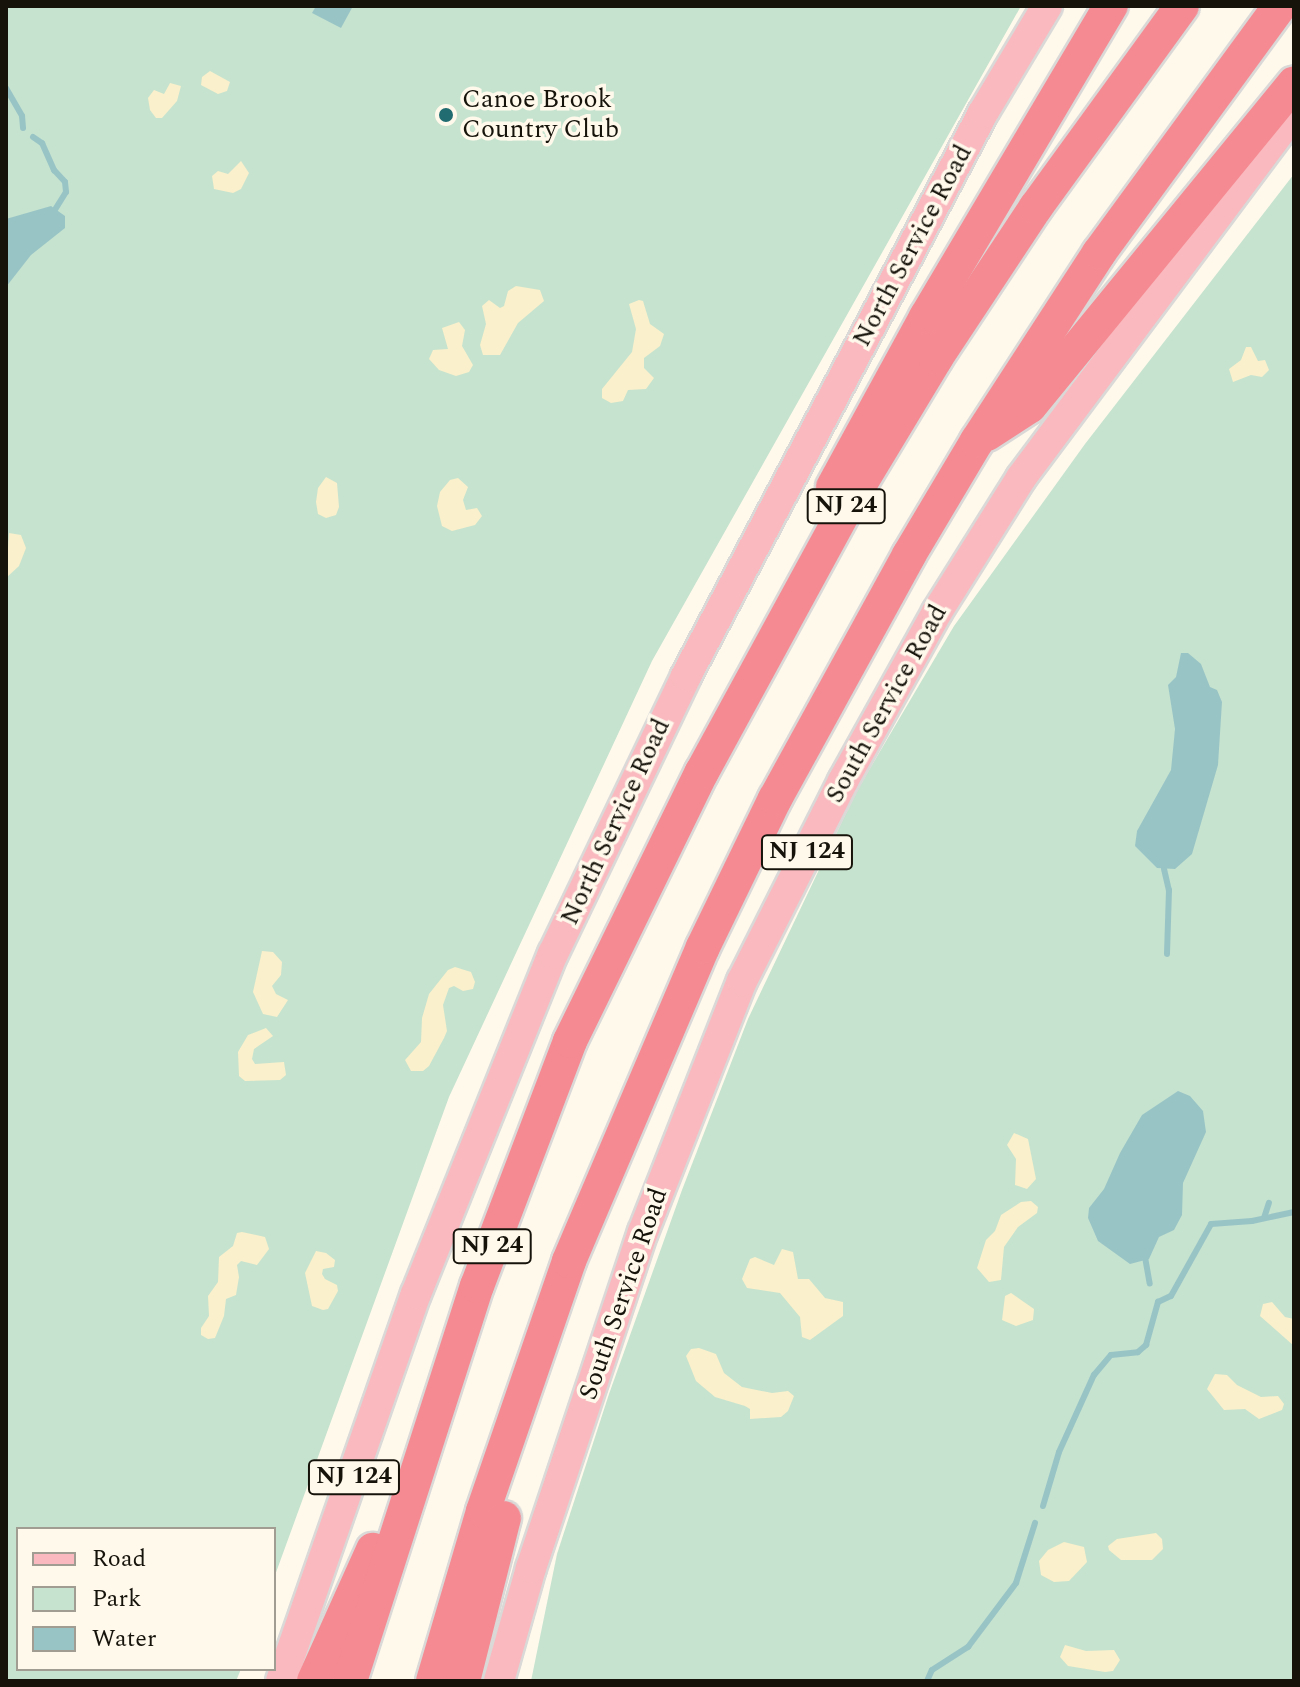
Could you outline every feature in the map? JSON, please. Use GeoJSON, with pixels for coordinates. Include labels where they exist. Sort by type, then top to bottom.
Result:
{"type":"FeatureCollection","features":[{"type":"Feature","properties":{"kind":"highway"},"geometry":{"type":"LineString","coordinates":[[702,772],[841,471],[926,317],[1111,6]]}},
{"type":"Feature","properties":{"kind":"highway","name":"NJ 24"},"geometry":{"type":"LineString","coordinates":[[350,1681],[477,1286],[570,1041],[702,772],[840,517],[936,358],[1036,207],[1182,6]]}},
{"type":"Feature","properties":{"kind":"highway","name":"NJ 24"},"geometry":{"type":"LineString","coordinates":[[433,1681],[483,1511],[569,1261],[703,947],[803,747],[977,441],[1099,253],[1280,6]]}},
{"type":"Feature","properties":{"kind":"highway"},"geometry":{"type":"LineString","coordinates":[[977,441],[1030,406],[1294,83]]}},
{"type":"Feature","properties":{"kind":"highway"},"geometry":{"type":"LineString","coordinates":[[463,1681],[505,1515],[513,1427]]}},
{"type":"Feature","properties":{"kind":"highway"},"geometry":{"type":"LineString","coordinates":[[314,1681],[345,1604],[421,1453]]}},
{"type":"Feature","properties":{"kind":"main road","name":"North Service Road"},"geometry":{"type":"LineString","coordinates":[[281,1681],[416,1294],[553,954],[686,676],[983,113],[1047,6]]}},
{"type":"Feature","properties":{"kind":"main road","name":"South Service Road"},"geometry":{"type":"LineString","coordinates":[[499,1681],[531,1568],[643,1232],[742,981],[843,781],[937,612],[1021,478],[1294,113]]}},
{"type":"Feature","properties":{"kind":"green space"},"geometry":{"type":"Polygon","coordinates":[[[6,6],[1021,6],[652,661],[449,1097],[276,1573],[276,1527],[16,1527],[16,1671],[240,1671],[236,1681],[6,1681],[6,6]]]}},
{"type":"Feature","properties":{"kind":"green space"},"geometry":{"type":"Polygon","coordinates":[[[1294,174],[1294,1681],[531,1681],[557,1554],[609,1394],[682,1190],[748,1019],[856,792],[954,626],[1085,444],[1294,174]]]}},
{"type":"Feature","properties":{"kind":"sand"},"geometry":{"type":"Polygon","coordinates":[[[210,71],[230,82],[227,91],[218,94],[201,85],[202,77],[210,71]]]}},
{"type":"Feature","properties":{"kind":"sand"},"geometry":{"type":"Polygon","coordinates":[[[170,83],[181,86],[177,101],[162,118],[156,118],[150,110],[148,98],[154,90],[164,94],[170,83]]]}},
{"type":"Feature","properties":{"kind":"sand"},"geometry":{"type":"Polygon","coordinates":[[[241,161],[249,173],[241,189],[233,193],[214,189],[212,176],[218,171],[228,174],[241,161]]]}},
{"type":"Feature","properties":{"kind":"sand"},"geometry":{"type":"Polygon","coordinates":[[[516,286],[540,290],[544,301],[518,323],[500,355],[483,355],[480,345],[486,324],[482,306],[489,300],[500,308],[504,306],[508,291],[516,286]]]}},
{"type":"Feature","properties":{"kind":"sand"},"geometry":{"type":"Polygon","coordinates":[[[643,301],[650,324],[664,334],[660,346],[644,358],[644,368],[654,378],[646,389],[628,390],[623,401],[611,403],[602,398],[602,389],[632,352],[636,329],[629,304],[643,301]]]}},
{"type":"Feature","properties":{"kind":"sand"},"geometry":{"type":"Polygon","coordinates":[[[459,322],[465,330],[462,346],[473,365],[469,372],[456,376],[439,370],[429,359],[433,350],[448,349],[442,328],[459,322]]]}},
{"type":"Feature","properties":{"kind":"sand"},"geometry":{"type":"Polygon","coordinates":[[[1246,347],[1251,347],[1258,361],[1265,360],[1269,370],[1262,377],[1251,375],[1233,382],[1229,369],[1241,360],[1246,347]]]}},
{"type":"Feature","properties":{"kind":"sand"},"geometry":{"type":"Polygon","coordinates":[[[326,477],[337,483],[339,507],[336,515],[326,518],[318,514],[316,502],[318,488],[326,477]]]}},
{"type":"Feature","properties":{"kind":"sand"},"geometry":{"type":"Polygon","coordinates":[[[458,478],[468,487],[463,500],[466,510],[477,508],[482,516],[475,525],[452,531],[442,526],[437,506],[440,492],[450,480],[458,478]]]}},
{"type":"Feature","properties":{"kind":"sand"},"geometry":{"type":"Polygon","coordinates":[[[9,533],[21,535],[26,548],[19,566],[6,578],[9,533]]]}},
{"type":"Feature","properties":{"kind":"sand"},"geometry":{"type":"Polygon","coordinates":[[[262,951],[273,952],[282,962],[281,975],[272,986],[276,994],[288,1000],[277,1017],[263,1014],[253,992],[262,951]]]}},
{"type":"Feature","properties":{"kind":"sand"},"geometry":{"type":"Polygon","coordinates":[[[455,967],[471,972],[475,982],[473,989],[463,991],[454,986],[449,988],[443,1005],[447,1031],[444,1038],[429,1066],[423,1071],[411,1071],[405,1060],[421,1042],[422,1018],[429,994],[448,970],[455,967]]]}},
{"type":"Feature","properties":{"kind":"sand"},"geometry":{"type":"Polygon","coordinates":[[[266,1028],[273,1036],[254,1049],[252,1059],[255,1064],[284,1062],[286,1075],[280,1080],[245,1081],[239,1076],[238,1052],[248,1035],[266,1028]]]}},
{"type":"Feature","properties":{"kind":"sand"},"geometry":{"type":"Polygon","coordinates":[[[1014,1133],[1028,1139],[1036,1179],[1027,1189],[1015,1185],[1016,1159],[1007,1145],[1014,1133]]]}},
{"type":"Feature","properties":{"kind":"sand"},"geometry":{"type":"Polygon","coordinates":[[[1031,1201],[1038,1207],[1037,1213],[1018,1227],[1004,1247],[1001,1280],[989,1282],[977,1268],[986,1240],[995,1231],[1001,1215],[1021,1202],[1031,1201]]]}},
{"type":"Feature","properties":{"kind":"sand"},"geometry":{"type":"Polygon","coordinates":[[[237,1233],[265,1237],[269,1249],[257,1265],[241,1261],[237,1265],[236,1295],[226,1299],[224,1316],[215,1338],[208,1339],[201,1335],[201,1328],[209,1316],[208,1296],[218,1282],[219,1257],[233,1246],[237,1233]]]}},
{"type":"Feature","properties":{"kind":"sand"},"geometry":{"type":"Polygon","coordinates":[[[782,1249],[793,1252],[798,1279],[809,1279],[825,1298],[843,1302],[843,1316],[810,1340],[802,1337],[800,1317],[780,1293],[747,1288],[742,1279],[750,1259],[755,1257],[774,1265],[782,1249]]]}},
{"type":"Feature","properties":{"kind":"sand"},"geometry":{"type":"Polygon","coordinates":[[[316,1251],[326,1253],[335,1260],[334,1267],[323,1269],[322,1274],[337,1285],[338,1291],[328,1309],[323,1310],[312,1306],[305,1273],[316,1251]]]}},
{"type":"Feature","properties":{"kind":"sand"},"geometry":{"type":"Polygon","coordinates":[[[1011,1293],[1034,1309],[1033,1320],[1016,1326],[1002,1320],[1005,1296],[1011,1293]]]}},
{"type":"Feature","properties":{"kind":"sand"},"geometry":{"type":"Polygon","coordinates":[[[1272,1302],[1285,1317],[1294,1319],[1294,1346],[1260,1316],[1263,1304],[1272,1302]]]}},
{"type":"Feature","properties":{"kind":"sand"},"geometry":{"type":"Polygon","coordinates":[[[699,1348],[716,1354],[724,1373],[742,1387],[772,1393],[788,1391],[794,1396],[788,1411],[781,1417],[750,1419],[750,1409],[715,1397],[696,1381],[686,1356],[691,1349],[699,1348]]]}},
{"type":"Feature","properties":{"kind":"sand"},"geometry":{"type":"Polygon","coordinates":[[[1215,1374],[1227,1375],[1237,1385],[1261,1397],[1278,1396],[1284,1404],[1282,1410],[1259,1419],[1245,1409],[1224,1410],[1207,1389],[1215,1374]]]}},
{"type":"Feature","properties":{"kind":"sand"},"geometry":{"type":"Polygon","coordinates":[[[1156,1533],[1162,1539],[1163,1549],[1152,1560],[1121,1560],[1109,1550],[1108,1546],[1117,1539],[1156,1533]]]}},
{"type":"Feature","properties":{"kind":"sand"},"geometry":{"type":"Polygon","coordinates":[[[1064,1542],[1084,1547],[1087,1562],[1069,1581],[1054,1582],[1041,1575],[1039,1561],[1048,1550],[1064,1542]]]}},
{"type":"Feature","properties":{"kind":"sand"},"geometry":{"type":"Polygon","coordinates":[[[1065,1645],[1086,1651],[1114,1650],[1120,1660],[1113,1671],[1105,1672],[1068,1666],[1060,1657],[1065,1645]]]}},
{"type":"Feature","properties":{"kind":"water"},"geometry":{"type":"Polygon","coordinates":[[[316,6],[353,6],[341,28],[312,13],[316,6]]]}},
{"type":"Feature","properties":{"kind":"water"},"geometry":{"type":"Polygon","coordinates":[[[51,206],[65,216],[65,228],[31,255],[6,287],[6,219],[51,206]]]}},
{"type":"Feature","properties":{"kind":"water"},"geometry":{"type":"Polygon","coordinates":[[[1181,653],[1188,653],[1201,664],[1210,687],[1217,690],[1222,702],[1218,765],[1192,854],[1175,869],[1157,868],[1135,846],[1137,831],[1171,770],[1175,729],[1168,685],[1176,677],[1181,653]]]}},
{"type":"Feature","properties":{"kind":"water"},"geometry":{"type":"Polygon","coordinates":[[[1178,1091],[1190,1096],[1203,1111],[1206,1132],[1183,1183],[1182,1215],[1174,1230],[1159,1237],[1149,1259],[1130,1264],[1098,1241],[1088,1218],[1089,1208],[1104,1189],[1142,1115],[1178,1091]]]}},
{"type":"Feature","properties":{"kind":"waterway"},"geometry":{"type":"LineString","coordinates":[[6,88],[22,116],[23,128]]}},
{"type":"Feature","properties":{"kind":"waterway"},"geometry":{"type":"LineString","coordinates":[[33,137],[42,143],[54,170],[65,182],[66,192],[52,214]]}},
{"type":"Feature","properties":{"kind":"waterway"},"geometry":{"type":"LineString","coordinates":[[1164,869],[1169,890],[1167,954]]}},
{"type":"Feature","properties":{"kind":"waterway"},"geometry":{"type":"LineString","coordinates":[[1264,1218],[1269,1203]]}},
{"type":"Feature","properties":{"kind":"waterway"},"geometry":{"type":"LineString","coordinates":[[1043,1506],[1059,1452],[1094,1375],[1111,1355],[1138,1352],[1146,1345],[1158,1302],[1171,1296],[1211,1224],[1252,1221],[1294,1212]]}},
{"type":"Feature","properties":{"kind":"waterway"},"geometry":{"type":"LineString","coordinates":[[1145,1257],[1150,1284]]}},
{"type":"Feature","properties":{"kind":"waterway"},"geometry":{"type":"LineString","coordinates":[[927,1681],[932,1670],[968,1647],[1016,1583],[1035,1523]]}},
{"type":"Feature","properties":{"kind":"place","name":"Canoe Brook Country Club"},"geometry":{"type":"Point","coordinates":[446,115]}}]}
